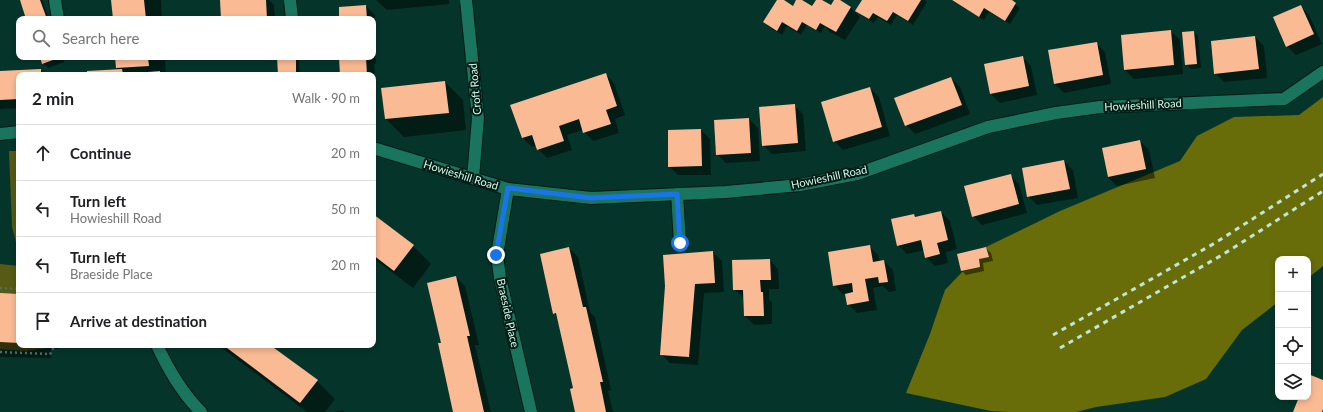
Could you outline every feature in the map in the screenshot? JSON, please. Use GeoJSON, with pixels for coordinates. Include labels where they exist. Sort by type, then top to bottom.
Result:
{"type":"FeatureCollection","features":[{"type":"Feature","properties":{"kind":"street"},"geometry":{"type":"LineString","coordinates":[[55,0],[58,16]]}},
{"type":"Feature","properties":{"kind":"street"},"geometry":{"type":"LineString","coordinates":[[290,0],[292,16]]}},
{"type":"Feature","properties":{"kind":"street","name":"Croft Road"},"geometry":{"type":"LineString","coordinates":[[466,0],[478,118],[473,178]]}},
{"type":"Feature","properties":{"kind":"street","name":"Howieshill Road"},"geometry":{"type":"LineString","coordinates":[[376,149],[508,188],[591,198],[726,192],[800,185],[857,174],[988,128],[1056,113],[1100,108],[1284,99],[1323,72]]}},
{"type":"Feature","properties":{"kind":"street"},"geometry":{"type":"LineString","coordinates":[[0,134],[16,132]]}},
{"type":"Feature","properties":{"kind":"street","name":"Braeside Place"},"geometry":{"type":"LineString","coordinates":[[508,188],[496,255],[531,412]]}},
{"type":"Feature","properties":{"kind":"street"},"geometry":{"type":"LineString","coordinates":[[677,194],[680,243]]}},
{"type":"Feature","properties":{"kind":"street"},"geometry":{"type":"LineString","coordinates":[[158,348],[165,363],[190,400],[201,412]]}},
{"type":"Feature","properties":{"kind":"path"},"geometry":{"type":"LineString","coordinates":[[0,288],[16,289]]}},
{"type":"Feature","properties":{"kind":"path"},"geometry":{"type":"LineString","coordinates":[[0,352],[50,354],[53,348]]}},
{"type":"Feature","properties":{"kind":"shaded area"},"geometry":{"type":"Polygon","coordinates":[[[1323,97],[1323,266],[1311,276],[1311,256],[1275,256],[1275,304],[1242,330],[1206,379],[1165,397],[1096,407],[1076,412],[991,411],[906,393],[930,334],[945,290],[986,247],[1060,211],[1180,161],[1197,136],[1234,117],[1299,115],[1323,97]]]}},
{"type":"Feature","properties":{"kind":"shaded area"},"geometry":{"type":"Polygon","coordinates":[[[9,151],[16,151],[16,242],[12,227],[9,151]]]}},
{"type":"Feature","properties":{"kind":"shaded area"},"geometry":{"type":"Polygon","coordinates":[[[0,264],[16,266],[16,348],[48,348],[25,351],[0,349],[0,264]]]}},
{"type":"Feature","properties":{"kind":"building"},"geometry":{"type":"Polygon","coordinates":[[[20,0],[40,0],[46,16],[25,16],[20,0]]]}},
{"type":"Feature","properties":{"kind":"building"},"geometry":{"type":"Polygon","coordinates":[[[111,0],[144,0],[146,16],[113,16],[111,0]]]}},
{"type":"Feature","properties":{"kind":"building"},"geometry":{"type":"Polygon","coordinates":[[[220,0],[266,0],[267,16],[221,16],[220,0]]]}},
{"type":"Feature","properties":{"kind":"building"},"geometry":{"type":"Polygon","coordinates":[[[777,0],[784,0],[793,6],[796,0],[802,0],[812,6],[816,0],[822,0],[831,5],[834,0],[840,0],[851,7],[836,32],[820,23],[816,30],[802,22],[797,31],[782,22],[777,31],[763,22],[777,0]]]}},
{"type":"Feature","properties":{"kind":"building"},"geometry":{"type":"Polygon","coordinates":[[[862,0],[921,0],[908,21],[893,12],[887,21],[873,13],[869,19],[855,11],[862,0]]]}},
{"type":"Feature","properties":{"kind":"building"},"geometry":{"type":"Polygon","coordinates":[[[952,0],[1012,0],[1016,3],[1005,21],[984,8],[979,17],[952,0]]]}},
{"type":"Feature","properties":{"kind":"building"},"geometry":{"type":"Polygon","coordinates":[[[366,5],[367,16],[339,16],[339,7],[366,5]]]}},
{"type":"Feature","properties":{"kind":"building"},"geometry":{"type":"Polygon","coordinates":[[[1301,5],[1314,34],[1286,47],[1273,17],[1301,5]]]}},
{"type":"Feature","properties":{"kind":"building"},"geometry":{"type":"Polygon","coordinates":[[[1171,30],[1174,65],[1124,70],[1121,35],[1171,30]]]}},
{"type":"Feature","properties":{"kind":"building"},"geometry":{"type":"Polygon","coordinates":[[[1194,31],[1197,64],[1185,65],[1182,32],[1194,31]]]}},
{"type":"Feature","properties":{"kind":"building"},"geometry":{"type":"Polygon","coordinates":[[[1255,36],[1259,69],[1214,74],[1211,41],[1255,36]]]}},
{"type":"Feature","properties":{"kind":"building"},"geometry":{"type":"Polygon","coordinates":[[[1097,42],[1103,75],[1054,84],[1048,50],[1097,42]]]}},
{"type":"Feature","properties":{"kind":"building"},"geometry":{"type":"Polygon","coordinates":[[[1023,56],[1029,86],[990,94],[984,64],[1023,56]]]}},
{"type":"Feature","properties":{"kind":"building"},"geometry":{"type":"Polygon","coordinates":[[[41,60],[53,60],[42,64],[41,60]]]}},
{"type":"Feature","properties":{"kind":"building"},"geometry":{"type":"Polygon","coordinates":[[[115,60],[148,60],[149,66],[116,68],[115,60]]]}},
{"type":"Feature","properties":{"kind":"building"},"geometry":{"type":"Polygon","coordinates":[[[277,60],[296,60],[296,72],[278,72],[277,60]]]}},
{"type":"Feature","properties":{"kind":"building"},"geometry":{"type":"Polygon","coordinates":[[[339,60],[366,60],[367,72],[340,72],[339,60]]]}},
{"type":"Feature","properties":{"kind":"building"},"geometry":{"type":"Polygon","coordinates":[[[41,69],[41,72],[16,72],[16,99],[0,100],[0,71],[41,69]]]}},
{"type":"Feature","properties":{"kind":"building"},"geometry":{"type":"Polygon","coordinates":[[[122,69],[123,72],[87,72],[122,69]]]}},
{"type":"Feature","properties":{"kind":"building"},"geometry":{"type":"Polygon","coordinates":[[[606,73],[617,106],[606,110],[611,124],[583,133],[579,119],[559,126],[564,141],[537,150],[532,135],[522,138],[510,105],[606,73]]]}},
{"type":"Feature","properties":{"kind":"building"},"geometry":{"type":"Polygon","coordinates":[[[951,77],[962,105],[905,126],[894,98],[951,77]]]}},
{"type":"Feature","properties":{"kind":"building"},"geometry":{"type":"Polygon","coordinates":[[[445,81],[449,113],[385,119],[381,88],[445,81]]]}},
{"type":"Feature","properties":{"kind":"building"},"geometry":{"type":"Polygon","coordinates":[[[870,87],[882,127],[833,142],[821,102],[870,87]]]}},
{"type":"Feature","properties":{"kind":"building"},"geometry":{"type":"Polygon","coordinates":[[[795,104],[798,143],[762,146],[759,107],[795,104]]]}},
{"type":"Feature","properties":{"kind":"building"},"geometry":{"type":"Polygon","coordinates":[[[749,118],[751,153],[716,155],[714,120],[749,118]]]}},
{"type":"Feature","properties":{"kind":"building"},"geometry":{"type":"Polygon","coordinates":[[[701,129],[702,166],[668,167],[668,130],[701,129]]]}},
{"type":"Feature","properties":{"kind":"building"},"geometry":{"type":"Polygon","coordinates":[[[1140,140],[1146,169],[1108,177],[1102,148],[1140,140]]]}},
{"type":"Feature","properties":{"kind":"building"},"geometry":{"type":"Polygon","coordinates":[[[1064,160],[1070,189],[1027,197],[1022,168],[1064,160]]]}},
{"type":"Feature","properties":{"kind":"building"},"geometry":{"type":"Polygon","coordinates":[[[1011,174],[1019,204],[972,217],[964,186],[1011,174]]]}},
{"type":"Feature","properties":{"kind":"building"},"geometry":{"type":"Polygon","coordinates":[[[941,211],[948,240],[937,243],[940,254],[925,258],[921,240],[897,246],[891,219],[914,214],[915,217],[941,211]]]}},
{"type":"Feature","properties":{"kind":"building"},"geometry":{"type":"Polygon","coordinates":[[[376,216],[414,245],[394,271],[376,257],[376,216]]]}},
{"type":"Feature","properties":{"kind":"building"},"geometry":{"type":"Polygon","coordinates":[[[870,245],[873,262],[884,260],[888,282],[879,283],[878,277],[865,279],[869,301],[847,305],[845,294],[853,292],[852,283],[833,286],[828,252],[870,245]]]}},
{"type":"Feature","properties":{"kind":"building"},"geometry":{"type":"Polygon","coordinates":[[[569,247],[583,307],[586,307],[603,382],[600,382],[606,412],[575,412],[570,389],[573,388],[556,313],[553,314],[540,254],[569,247]]]}},
{"type":"Feature","properties":{"kind":"building"},"geometry":{"type":"Polygon","coordinates":[[[986,247],[989,257],[979,259],[980,267],[961,271],[957,254],[986,247]]]}},
{"type":"Feature","properties":{"kind":"building"},"geometry":{"type":"Polygon","coordinates":[[[713,251],[715,283],[695,284],[689,357],[660,355],[665,286],[663,255],[713,251]]]}},
{"type":"Feature","properties":{"kind":"building"},"geometry":{"type":"Polygon","coordinates":[[[770,259],[771,280],[760,280],[761,292],[763,292],[764,316],[744,316],[743,290],[733,290],[732,260],[770,259]]]}},
{"type":"Feature","properties":{"kind":"building"},"geometry":{"type":"Polygon","coordinates":[[[456,276],[470,336],[467,336],[484,412],[453,412],[438,343],[441,343],[427,283],[456,276]]]}},
{"type":"Feature","properties":{"kind":"building"},"geometry":{"type":"Polygon","coordinates":[[[0,293],[16,294],[16,343],[0,342],[0,293]]]}},
{"type":"Feature","properties":{"kind":"building"},"geometry":{"type":"Polygon","coordinates":[[[227,348],[274,348],[318,380],[300,403],[227,348]]]}},
{"type":"Feature","properties":{"kind":"building"},"geometry":{"type":"Polygon","coordinates":[[[1311,375],[1323,380],[1322,412],[1293,412],[1298,400],[1311,400],[1311,375]]]}},
{"type":"Feature","properties":{"kind":"railway"},"geometry":{"type":"LineString","coordinates":[[1053,335],[1215,243],[1323,174]]}},
{"type":"Feature","properties":{"kind":"railway"},"geometry":{"type":"LineString","coordinates":[[1060,348],[1222,255],[1323,191]]}},
{"type":"Feature","properties":{"kind":"route"},"geometry":{"type":"LineString","coordinates":[[496,255],[508,188],[591,198],[677,194],[680,243]]}}]}
